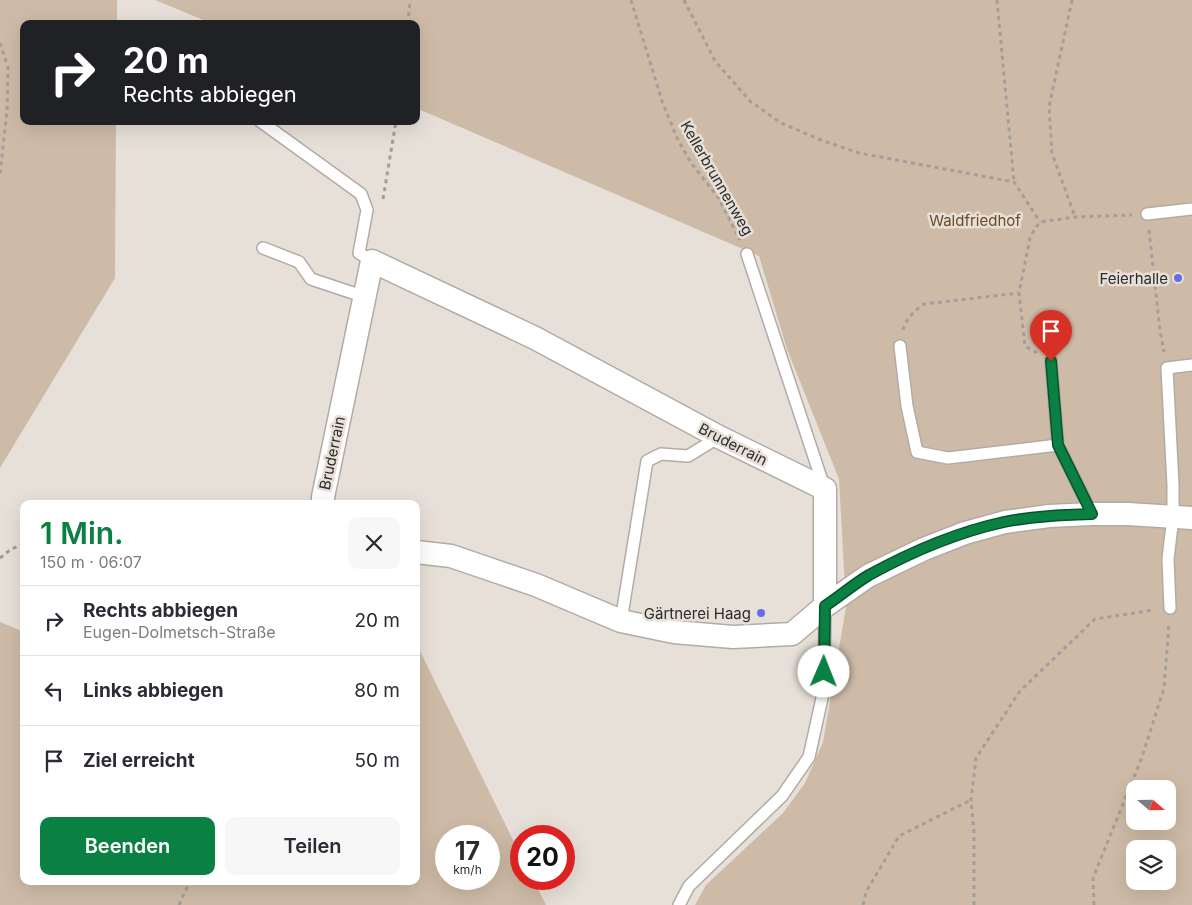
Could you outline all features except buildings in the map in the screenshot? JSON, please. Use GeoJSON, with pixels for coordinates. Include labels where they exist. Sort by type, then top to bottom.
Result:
{"type":"FeatureCollection","features":[{"type":"Feature","properties":{"kind":"street","name":"Bruderrain"},"geometry":{"type":"LineString","coordinates":[[323,500],[372,262],[535,338],[719,437],[825,489]]}},
{"type":"Feature","properties":{"kind":"street"},"geometry":{"type":"LineString","coordinates":[[825,489],[825,606]]}},
{"type":"Feature","properties":{"kind":"street"},"geometry":{"type":"LineString","coordinates":[[420,552],[451,556],[517,578],[621,621],[674,632],[703,635],[792,634],[825,606],[868,576],[965,532],[1004,522],[1049,516],[1128,514],[1183,518]]}},
{"type":"Feature","properties":{"kind":"lane"},"geometry":{"type":"LineString","coordinates":[[266,125],[362,194],[367,210],[359,253],[372,262]]}},
{"type":"Feature","properties":{"kind":"lane"},"geometry":{"type":"LineString","coordinates":[[1147,214],[1192,209]]}},
{"type":"Feature","properties":{"kind":"lane"},"geometry":{"type":"LineString","coordinates":[[263,248],[299,262],[311,279],[365,297]]}},
{"type":"Feature","properties":{"kind":"lane"},"geometry":{"type":"LineString","coordinates":[[747,254],[825,489]]}},
{"type":"Feature","properties":{"kind":"lane"},"geometry":{"type":"LineString","coordinates":[[900,346],[908,406],[917,452],[948,458],[1058,445]]}},
{"type":"Feature","properties":{"kind":"lane"},"geometry":{"type":"LineString","coordinates":[[1051,361],[1058,445],[1092,514]]}},
{"type":"Feature","properties":{"kind":"lane"},"geometry":{"type":"LineString","coordinates":[[1170,608],[1168,559],[1183,518],[1173,485],[1167,368],[1192,365]]}},
{"type":"Feature","properties":{"kind":"lane"},"geometry":{"type":"LineString","coordinates":[[621,621],[648,462],[661,454],[688,456],[719,437]]}},
{"type":"Feature","properties":{"kind":"lane"},"geometry":{"type":"LineString","coordinates":[[679,905],[690,886],[782,796],[809,757],[824,689],[825,606]]}},
{"type":"Feature","properties":{"kind":"path"},"geometry":{"type":"LineString","coordinates":[[408,20],[410,0]]}},
{"type":"Feature","properties":{"kind":"path","name":"Kellerbrunnenweg"},"geometry":{"type":"LineString","coordinates":[[632,0],[662,101],[677,138],[691,163],[718,197],[747,254]]}},
{"type":"Feature","properties":{"kind":"path"},"geometry":{"type":"LineString","coordinates":[[684,0],[715,60],[750,101],[781,123],[821,140],[859,153],[1014,182]]}},
{"type":"Feature","properties":{"kind":"path"},"geometry":{"type":"LineString","coordinates":[[997,0],[1014,182],[1040,222]]}},
{"type":"Feature","properties":{"kind":"path"},"geometry":{"type":"LineString","coordinates":[[1072,0],[1049,107],[1049,122],[1052,153],[1075,217]]}},
{"type":"Feature","properties":{"kind":"path"},"geometry":{"type":"LineString","coordinates":[[0,43],[8,68],[8,76],[7,110],[0,174]]}},
{"type":"Feature","properties":{"kind":"path"},"geometry":{"type":"LineString","coordinates":[[382,205],[395,125]]}},
{"type":"Feature","properties":{"kind":"path"},"geometry":{"type":"LineString","coordinates":[[1051,361],[1025,346],[1019,292],[1030,238],[1034,230],[1040,222],[1075,217],[1147,214],[1160,331],[1167,368]]}},
{"type":"Feature","properties":{"kind":"path"},"geometry":{"type":"LineString","coordinates":[[900,346],[905,324],[917,309],[924,304],[1019,292]]}},
{"type":"Feature","properties":{"kind":"path"},"geometry":{"type":"LineString","coordinates":[[0,558],[20,546]]}},
{"type":"Feature","properties":{"kind":"path"},"geometry":{"type":"LineString","coordinates":[[974,905],[974,832],[971,800],[976,758],[1020,691],[1095,619],[1170,608],[1164,688],[1142,757],[1093,878],[1094,905]]}},
{"type":"Feature","properties":{"kind":"path"},"geometry":{"type":"LineString","coordinates":[[863,905],[866,892],[900,836],[971,800]]}},
{"type":"Feature","properties":{"kind":"path"},"geometry":{"type":"LineString","coordinates":[[179,905],[188,885]]}},
{"type":"Feature","properties":{"kind":"green space"},"geometry":{"type":"Polygon","coordinates":[[[0,0],[117,0],[117,20],[20,20],[20,125],[116,125],[115,278],[0,468],[0,0]]]}},
{"type":"Feature","properties":{"kind":"green space","name":"Waldfriedhof"},"geometry":{"type":"Polygon","coordinates":[[[155,0],[1192,0],[1192,905],[695,905],[706,885],[783,813],[805,783],[823,742],[846,607],[839,479],[787,349],[759,256],[420,110],[420,20],[203,20],[155,0]]]}},
{"type":"Feature","properties":{"kind":"green space"},"geometry":{"type":"Polygon","coordinates":[[[0,622],[20,630],[20,885],[420,885],[420,651],[510,834],[510,890],[538,890],[546,905],[0,905],[0,622]]]}},
{"type":"Feature","properties":{"kind":"place","name":"Feierhalle"},"geometry":{"type":"Point","coordinates":[1178,278]}},
{"type":"Feature","properties":{"kind":"place","name":"Gärtnerei Haag"},"geometry":{"type":"Point","coordinates":[761,613]}},
{"type":"Feature","properties":{"kind":"route"},"geometry":{"type":"LineString","coordinates":[[824,672],[825,606],[868,576],[965,532],[1004,522],[1049,516],[1092,514],[1058,445],[1051,361]]}}]}
